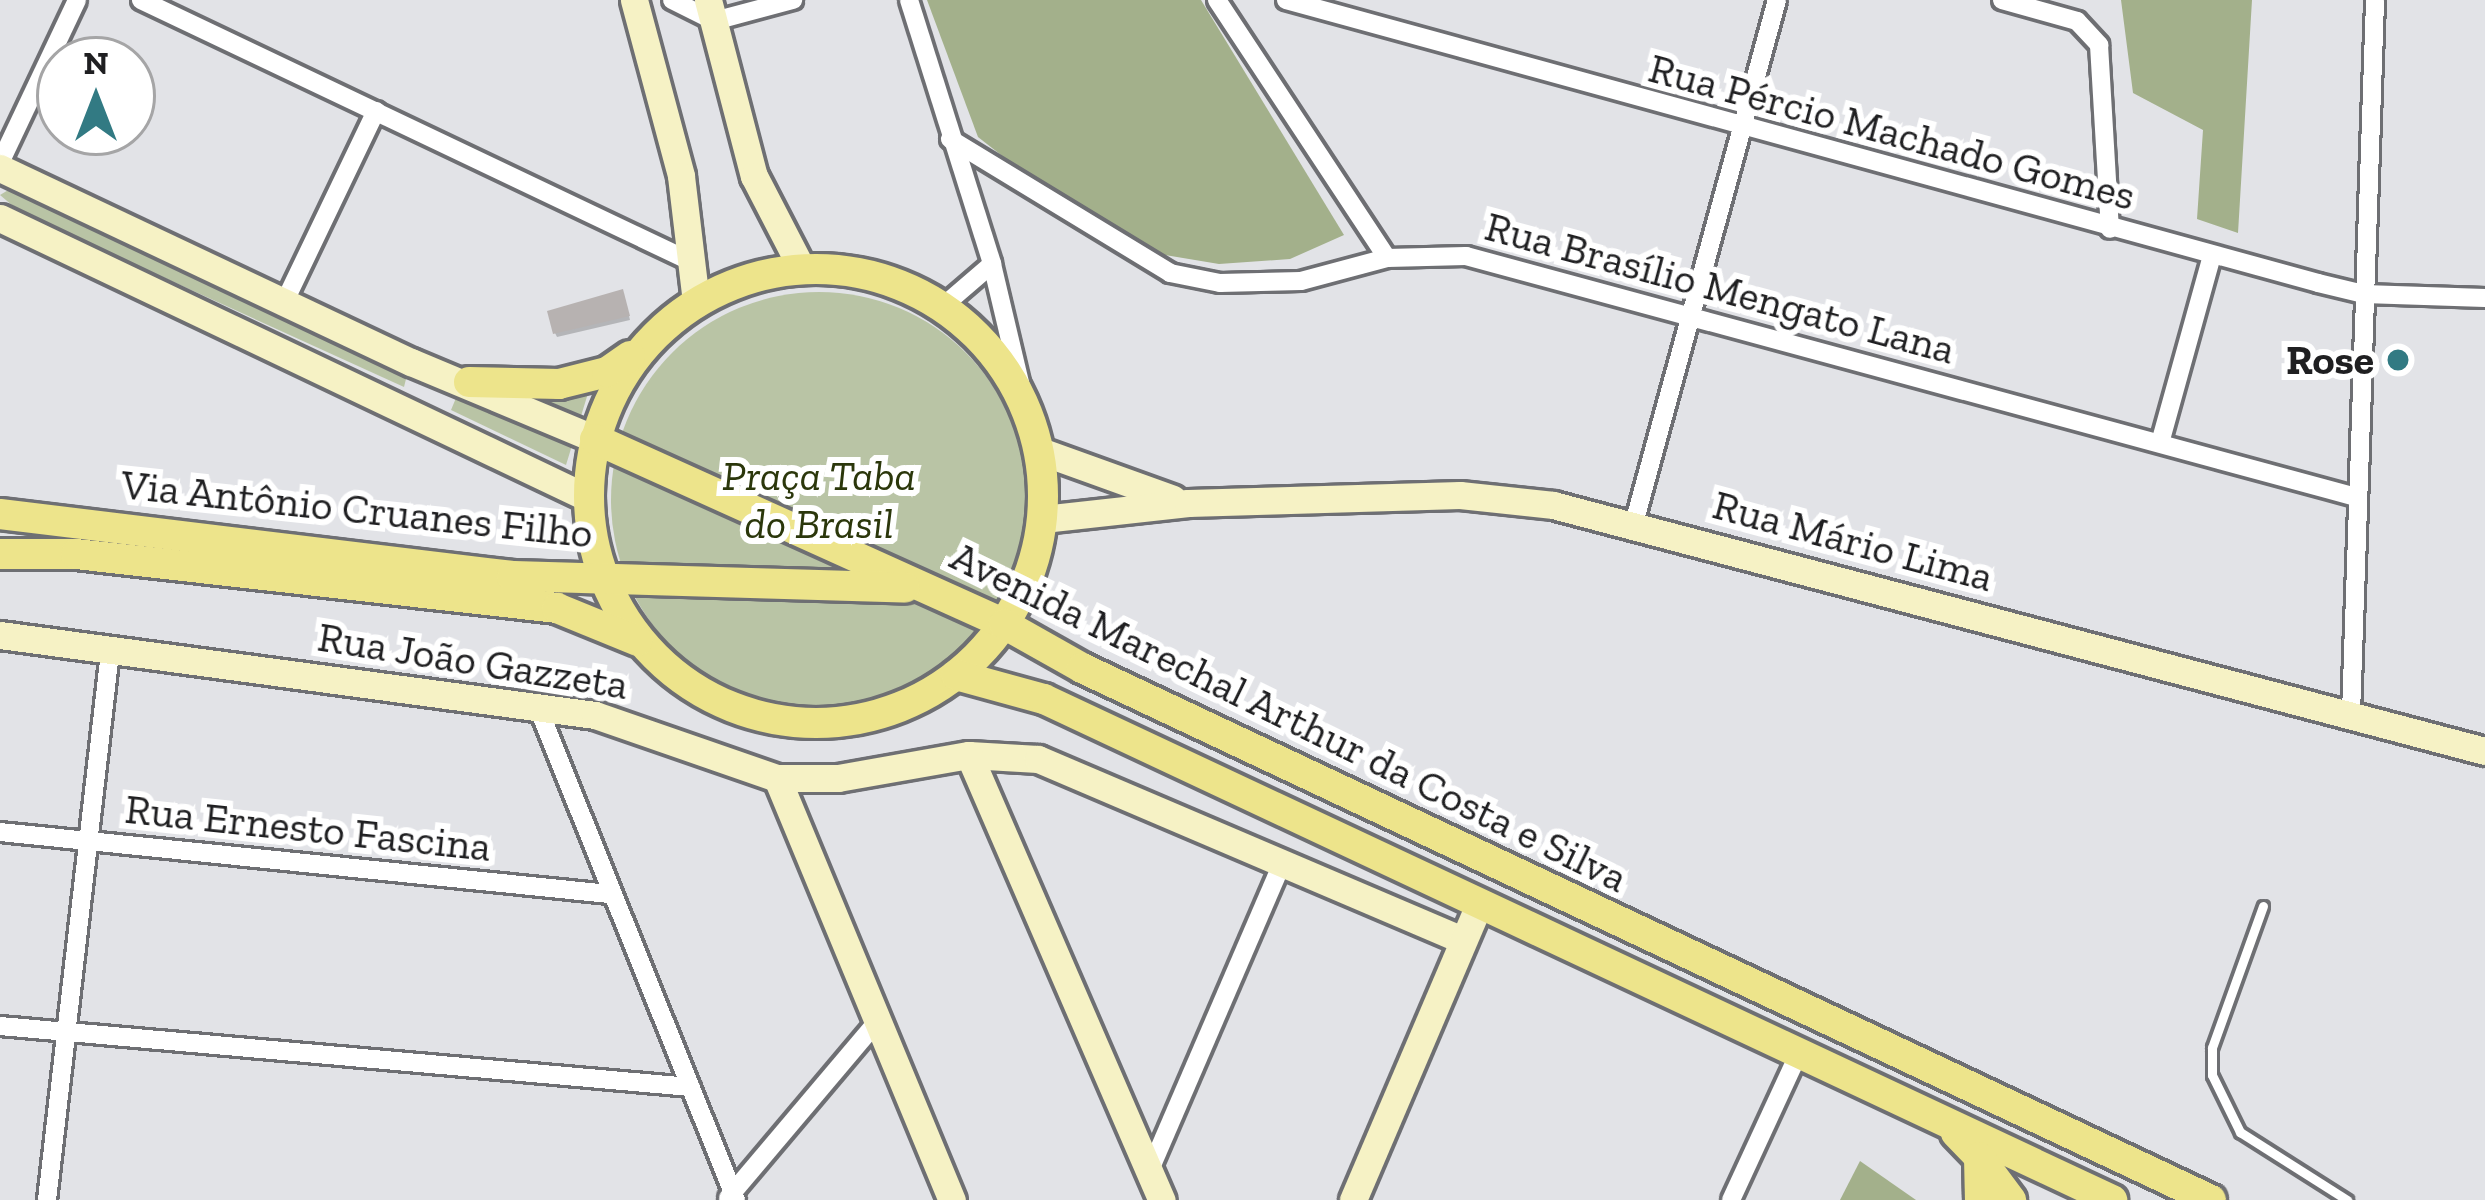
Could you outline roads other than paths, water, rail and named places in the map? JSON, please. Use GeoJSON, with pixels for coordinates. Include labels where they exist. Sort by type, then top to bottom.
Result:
{"type":"FeatureCollection","features":[{"type":"Feature","properties":{"kind":"main road"},"geometry":{"type":"LineString","coordinates":[[454,377],[559,384],[607,372],[696,302],[730,285],[802,269],[875,276],[942,307],[991,352],[1026,408],[1040,451],[1043,519],[1029,578],[1004,624],[956,675],[888,711],[812,723],[737,709],[671,670],[643,644],[603,576],[588,498],[595,440],[614,389],[645,345]]}},
{"type":"Feature","properties":{"kind":"main road","name":"Avenida Marechal Arthur da Costa e Silva"},"geometry":{"type":"LineString","coordinates":[[595,440],[1004,624],[1523,878],[2211,1200]]}},
{"type":"Feature","properties":{"kind":"main road","name":"Via Antônio Cruanes Filho"},"geometry":{"type":"LineString","coordinates":[[0,514],[547,576],[923,589]]}},
{"type":"Feature","properties":{"kind":"main road"},"geometry":{"type":"LineString","coordinates":[[547,576],[592,537]]}},
{"type":"Feature","properties":{"kind":"main road","name":"Via Antônio Cruanes Filho"},"geometry":{"type":"LineString","coordinates":[[3,555],[76,554],[557,608],[643,644]]}},
{"type":"Feature","properties":{"kind":"main road"},"geometry":{"type":"LineString","coordinates":[[1029,578],[1058,653]]}},
{"type":"Feature","properties":{"kind":"main road","name":"Avenida Marechal Arthur da Costa e Silva"},"geometry":{"type":"LineString","coordinates":[[956,675],[1043,699],[2112,1200]]}},
{"type":"Feature","properties":{"kind":"main road"},"geometry":{"type":"LineString","coordinates":[[1492,911],[1523,878]]}},
{"type":"Feature","properties":{"kind":"main road"},"geometry":{"type":"LineString","coordinates":[[1943,1120],[2011,1200]]}},
{"type":"Feature","properties":{"kind":"main road"},"geometry":{"type":"LineString","coordinates":[[1979,1157],[1980,1200]]}},
{"type":"Feature","properties":{"kind":"street"},"geometry":{"type":"LineString","coordinates":[[0,165],[76,0]]}},
{"type":"Feature","properties":{"kind":"street"},"geometry":{"type":"LineString","coordinates":[[141,0],[694,263]]}},
{"type":"Feature","properties":{"kind":"street"},"geometry":{"type":"LineString","coordinates":[[634,0],[681,176],[696,302]]}},
{"type":"Feature","properties":{"kind":"street"},"geometry":{"type":"LineString","coordinates":[[673,0],[711,10],[793,0]]}},
{"type":"Feature","properties":{"kind":"street"},"geometry":{"type":"LineString","coordinates":[[909,0],[992,264],[1026,408]]}},
{"type":"Feature","properties":{"kind":"street"},"geometry":{"type":"LineString","coordinates":[[1217,0],[1387,258]]}},
{"type":"Feature","properties":{"kind":"street","name":"Rua Pércio Machado Gomes"},"geometry":{"type":"LineString","coordinates":[[1286,0],[2110,230],[2364,294],[2485,298]]}},
{"type":"Feature","properties":{"kind":"street"},"geometry":{"type":"LineString","coordinates":[[1633,527],[1777,0]]}},
{"type":"Feature","properties":{"kind":"street"},"geometry":{"type":"LineString","coordinates":[[2002,0],[2077,20],[2098,45],[2110,230]]}},
{"type":"Feature","properties":{"kind":"street"},"geometry":{"type":"LineString","coordinates":[[2351,714],[2375,0]]}},
{"type":"Feature","properties":{"kind":"street"},"geometry":{"type":"LineString","coordinates":[[711,10],[754,176],[802,269]]}},
{"type":"Feature","properties":{"kind":"street"},"geometry":{"type":"LineString","coordinates":[[284,303],[376,112]]}},
{"type":"Feature","properties":{"kind":"street","name":"Rua Brasílio Mengato Lana"},"geometry":{"type":"LineString","coordinates":[[950,139],[1170,273],[1220,283],[1301,281],[1387,258],[1466,256],[2356,497]]}},
{"type":"Feature","properties":{"kind":"street","name":"Avenida Marechal Arthur da Costa e Silva"},"geometry":{"type":"LineString","coordinates":[[0,165],[284,303],[595,440]]}},
{"type":"Feature","properties":{"kind":"street"},"geometry":{"type":"LineString","coordinates":[[0,218],[588,498]]}},
{"type":"Feature","properties":{"kind":"street"},"geometry":{"type":"LineString","coordinates":[[2160,443],[2212,256]]}},
{"type":"Feature","properties":{"kind":"street"},"geometry":{"type":"LineString","coordinates":[[942,307],[992,264]]}},
{"type":"Feature","properties":{"kind":"street"},"geometry":{"type":"LineString","coordinates":[[421,416],[454,377]]}},
{"type":"Feature","properties":{"kind":"street","name":"Rua Mário Lima"},"geometry":{"type":"LineString","coordinates":[[1040,451],[1188,503]]}},
{"type":"Feature","properties":{"kind":"street","name":"Rua Mário Lima"},"geometry":{"type":"LineString","coordinates":[[1043,519],[1188,503],[1460,495],[1552,505],[2485,751]]}},
{"type":"Feature","properties":{"kind":"street","name":"Rua João Gazzeta"},"geometry":{"type":"LineString","coordinates":[[0,635],[595,715],[776,778],[838,778],[969,754],[1038,759],[1462,940]]}},
{"type":"Feature","properties":{"kind":"street"},"geometry":{"type":"LineString","coordinates":[[47,1200],[110,652]]}},
{"type":"Feature","properties":{"kind":"street"},"geometry":{"type":"LineString","coordinates":[[537,705],[731,1197]]}},
{"type":"Feature","properties":{"kind":"street"},"geometry":{"type":"LineString","coordinates":[[969,754],[1162,1200]]}},
{"type":"Feature","properties":{"kind":"street"},"geometry":{"type":"LineString","coordinates":[[776,778],[952,1200]]}},
{"type":"Feature","properties":{"kind":"street","name":"Rua Ernesto Fascina"},"geometry":{"type":"LineString","coordinates":[[0,832],[609,893]]}},
{"type":"Feature","properties":{"kind":"street"},"geometry":{"type":"LineString","coordinates":[[1150,1170],[1283,861]]}},
{"type":"Feature","properties":{"kind":"street"},"geometry":{"type":"LineString","coordinates":[[1353,1200],[1462,940],[1492,911]]}},
{"type":"Feature","properties":{"kind":"street"},"geometry":{"type":"LineString","coordinates":[[731,1197],[876,1023]]}},
{"type":"Feature","properties":{"kind":"street"},"geometry":{"type":"LineString","coordinates":[[0,1026],[691,1088]]}},
{"type":"Feature","properties":{"kind":"street"},"geometry":{"type":"LineString","coordinates":[[1731,1200],[1798,1055]]}},
{"type":"Feature","properties":{"kind":"lane"},"geometry":{"type":"LineString","coordinates":[[2263,906],[2212,1048],[2212,1076],[2240,1132],[2347,1200]]}},
{"type":"Feature","properties":{"kind":"place","name":"Rose"},"geometry":{"type":"Point","coordinates":[2398,360]}},
{"type":"Feature","properties":{"kind":"park label","name":"Praça Taba do Brasil"},"geometry":{"type":"Point","coordinates":[819,500]}}]}
